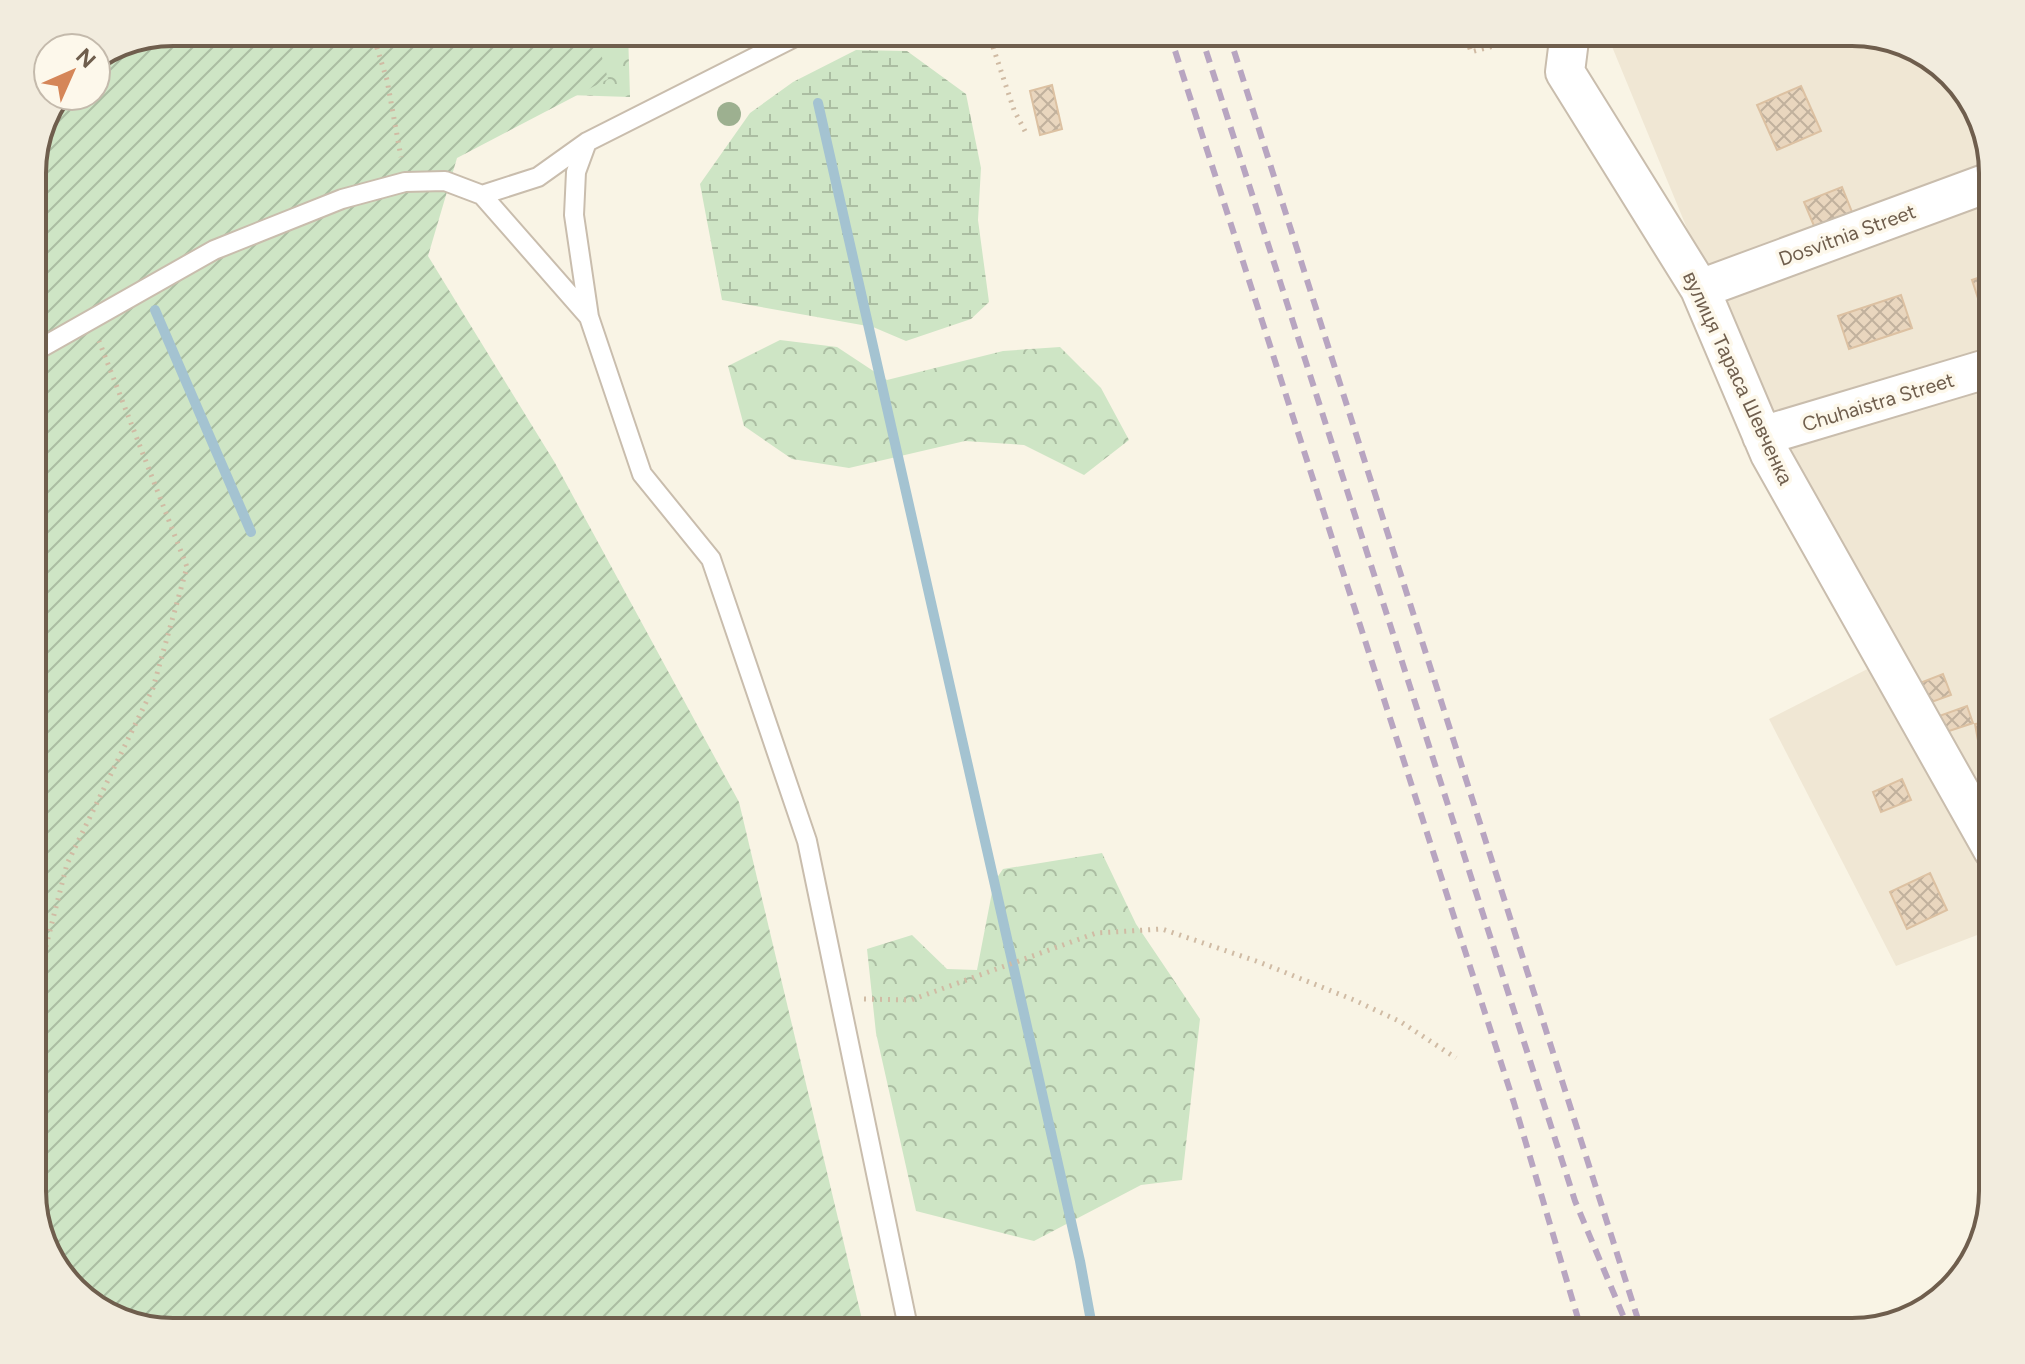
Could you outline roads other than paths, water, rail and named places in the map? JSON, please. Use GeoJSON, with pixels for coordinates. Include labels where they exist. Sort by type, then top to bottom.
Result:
{"type":"FeatureCollection","features":[{"type":"Feature","properties":{"kind":"street","name":"вулиця Тараса Шевченка"},"geometry":{"type":"LineString","coordinates":[[1568,46],[1565,72],[1700,289],[1762,436],[1979,825]]}},
{"type":"Feature","properties":{"kind":"street","name":"Dosvitnia Street"},"geometry":{"type":"LineString","coordinates":[[1700,289],[1979,186]]}},
{"type":"Feature","properties":{"kind":"street","name":"Chuhaistra Street"},"geometry":{"type":"LineString","coordinates":[[1762,436],[1979,371]]}},
{"type":"Feature","properties":{"kind":"lane"},"geometry":{"type":"LineString","coordinates":[[482,195],[538,177],[587,142],[777,46]]}},
{"type":"Feature","properties":{"kind":"lane"},"geometry":{"type":"LineString","coordinates":[[587,142],[576,172],[574,215],[589,317],[642,474],[711,559],[807,841],[906,1318]]}},
{"type":"Feature","properties":{"kind":"lane"},"geometry":{"type":"LineString","coordinates":[[46,345],[214,250],[342,199],[405,182],[445,181],[482,195],[589,317]]}},
{"type":"Feature","properties":{"kind":"waterway"},"geometry":{"type":"LineString","coordinates":[[818,103],[1090,1318]]}},
{"type":"Feature","properties":{"kind":"waterway"},"geometry":{"type":"LineString","coordinates":[[155,310],[251,532]]}},
{"type":"Feature","properties":{"kind":"railway"},"geometry":{"type":"LineString","coordinates":[[1174,46],[1514,1103],[1578,1318]]}},
{"type":"Feature","properties":{"kind":"railway"},"geometry":{"type":"LineString","coordinates":[[1204,46],[1575,1201],[1624,1318]]}},
{"type":"Feature","properties":{"kind":"railway"},"geometry":{"type":"LineString","coordinates":[[1232,46],[1638,1318]]}}]}
